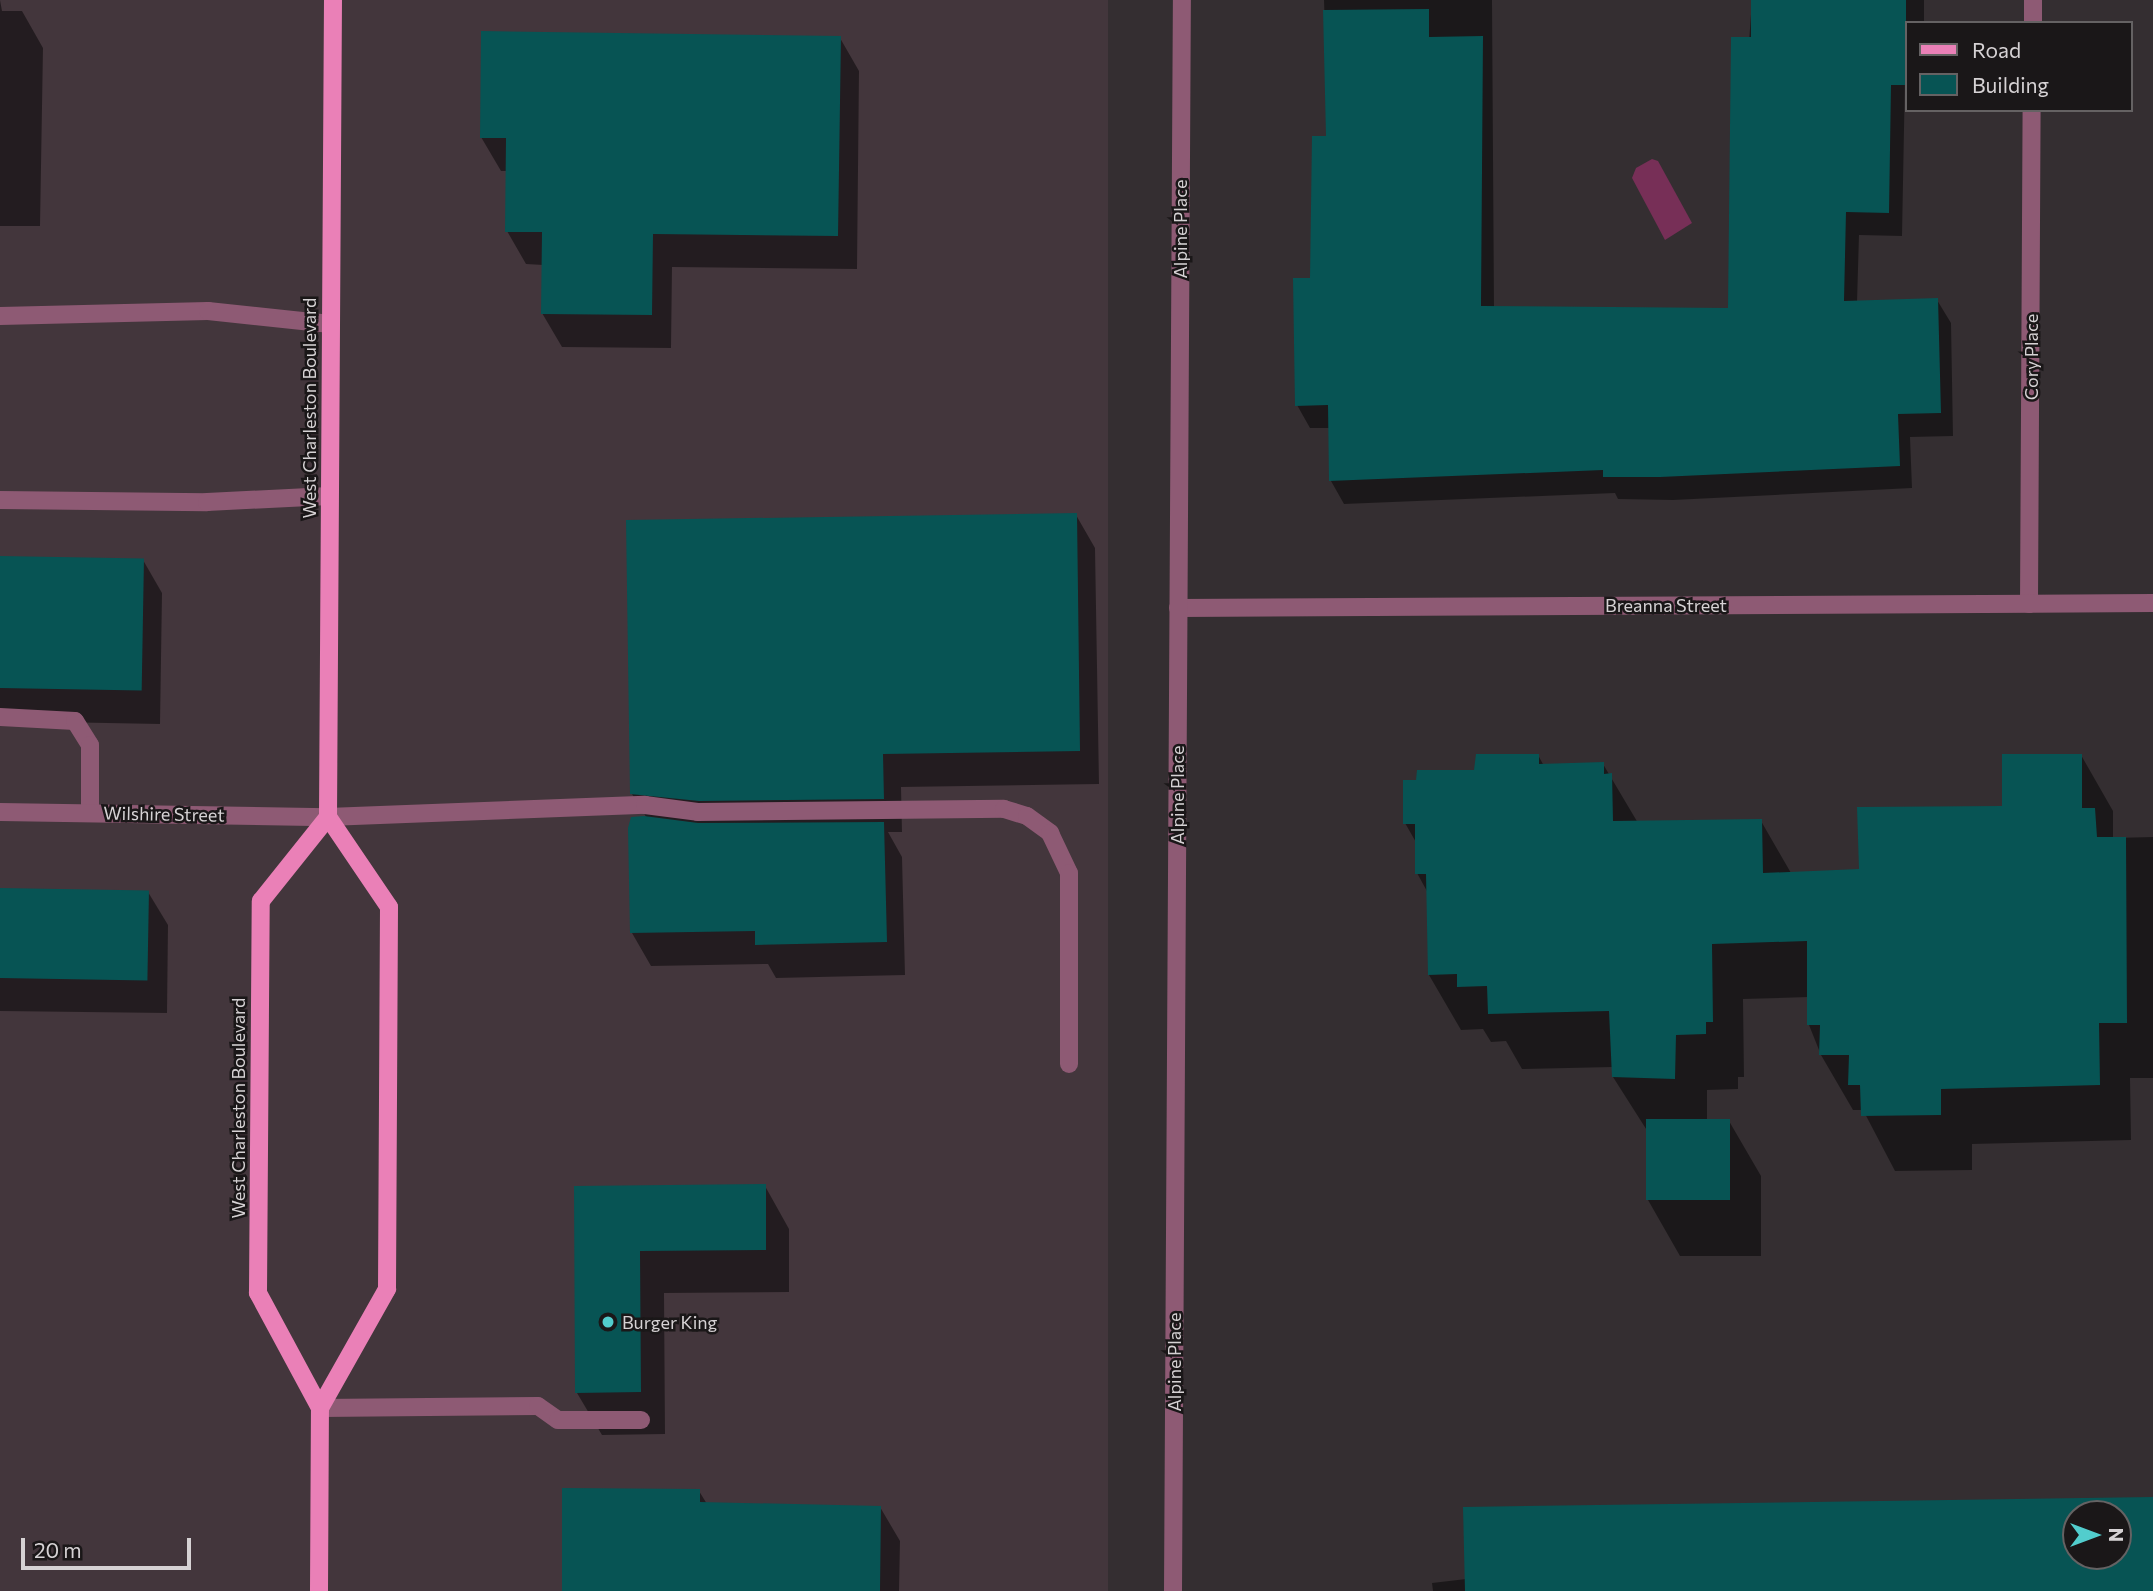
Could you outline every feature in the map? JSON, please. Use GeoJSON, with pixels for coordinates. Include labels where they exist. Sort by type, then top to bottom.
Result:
{"type":"FeatureCollection","features":[{"type":"Feature","properties":{"kind":"main road","name":"West Charleston Boulevard"},"geometry":{"type":"LineString","coordinates":[[318,1591],[320,1408],[387,1289],[389,907],[328,817],[333,0]]}},
{"type":"Feature","properties":{"kind":"main road","name":"West Charleston Boulevard"},"geometry":{"type":"LineString","coordinates":[[320,1408],[258,1293],[261,901],[328,817]]}},
{"type":"Feature","properties":{"kind":"street","name":"Alpine Place"},"geometry":{"type":"LineString","coordinates":[[1173,1591],[1182,0]]}},
{"type":"Feature","properties":{"kind":"street"},"geometry":{"type":"LineString","coordinates":[[2033,0],[2033,21]]}},
{"type":"Feature","properties":{"kind":"street","name":"Cory Place"},"geometry":{"type":"LineString","coordinates":[[2029,604],[2032,112]]}},
{"type":"Feature","properties":{"kind":"street"},"geometry":{"type":"LineString","coordinates":[[0,316],[208,312],[330,324]]}},
{"type":"Feature","properties":{"kind":"street"},"geometry":{"type":"LineString","coordinates":[[0,500],[207,502],[330,496]]}},
{"type":"Feature","properties":{"kind":"street","name":"Breanna Street"},"geometry":{"type":"LineString","coordinates":[[1178,608],[2153,603]]}},
{"type":"Feature","properties":{"kind":"street"},"geometry":{"type":"LineString","coordinates":[[0,717],[75,721],[90,744],[90,813]]}},
{"type":"Feature","properties":{"kind":"street","name":"Wilshire Street"},"geometry":{"type":"LineString","coordinates":[[0,812],[328,817],[584,808],[1004,809],[1027,816],[1050,833],[1069,873],[1069,1064]]}},
{"type":"Feature","properties":{"kind":"street"},"geometry":{"type":"LineString","coordinates":[[320,1408],[538,1406],[558,1420],[641,1420]]}},
{"type":"Feature","properties":{"kind":"shaded area"},"geometry":{"type":"Polygon","coordinates":[[[0,0],[1108,0],[1108,1591],[0,1591],[0,0]]]}},
{"type":"Feature","properties":{"kind":"shaded area"},"geometry":{"type":"Polygon","coordinates":[[[1652,159],[1658,161],[1692,223],[1665,240],[1632,178],[1636,168],[1652,159]]]}},
{"type":"Feature","properties":{"kind":"building"},"geometry":{"type":"Polygon","coordinates":[[[1751,0],[1906,0],[1904,85],[1891,85],[1889,213],[1846,212],[1844,301],[1938,298],[1941,413],[1898,414],[1900,466],[1660,477],[1603,477],[1603,470],[1329,481],[1328,405],[1295,406],[1293,278],[1310,278],[1312,136],[1326,136],[1323,10],[1429,9],[1429,37],[1483,36],[1481,306],[1728,308],[1731,37],[1751,37],[1751,0]]]}},
{"type":"Feature","properties":{"kind":"building"},"geometry":{"type":"Polygon","coordinates":[[[481,31],[841,36],[838,236],[653,234],[652,315],[541,314],[542,232],[505,232],[506,138],[480,138],[481,31]]]}},
{"type":"Feature","properties":{"kind":"building"},"geometry":{"type":"Polygon","coordinates":[[[1077,513],[1080,751],[883,754],[884,799],[699,801],[630,794],[626,520],[1077,513]]]}},
{"type":"Feature","properties":{"kind":"building"},"geometry":{"type":"Polygon","coordinates":[[[0,556],[144,559],[142,690],[0,688],[0,556]]]}},
{"type":"Feature","properties":{"kind":"building"},"geometry":{"type":"Polygon","coordinates":[[[1476,754],[1539,754],[1539,764],[1604,762],[1604,774],[1612,773],[1613,821],[1762,819],[1763,873],[1859,869],[1857,807],[2002,806],[2002,754],[2082,754],[2082,808],[2095,808],[2097,837],[2126,837],[2127,1023],[2099,1023],[2100,1085],[1941,1089],[1941,1115],[1861,1116],[1860,1085],[1848,1085],[1849,1055],[1819,1055],[1820,1025],[1807,1025],[1807,941],[1712,944],[1713,1022],[1706,1022],[1706,1034],[1676,1035],[1675,1079],[1612,1077],[1609,1011],[1488,1014],[1487,986],[1457,987],[1457,974],[1428,975],[1426,874],[1415,874],[1415,824],[1403,824],[1403,780],[1416,780],[1417,770],[1474,770],[1476,754]]]}},
{"type":"Feature","properties":{"kind":"building"},"geometry":{"type":"Polygon","coordinates":[[[644,816],[698,823],[884,822],[887,942],[755,945],[755,931],[630,933],[628,828],[631,817],[644,816]]]}},
{"type":"Feature","properties":{"kind":"building"},"geometry":{"type":"Polygon","coordinates":[[[0,888],[149,891],[147,981],[0,978],[0,888]]]}},
{"type":"Feature","properties":{"kind":"building"},"geometry":{"type":"Polygon","coordinates":[[[1646,1119],[1730,1119],[1730,1200],[1646,1200],[1646,1119]]]}},
{"type":"Feature","properties":{"kind":"building","name":"Burger King"},"geometry":{"type":"Polygon","coordinates":[[[766,1184],[766,1250],[640,1251],[641,1392],[575,1393],[574,1186],[766,1184]]]}},
{"type":"Feature","properties":{"kind":"building"},"geometry":{"type":"Polygon","coordinates":[[[562,1488],[700,1489],[700,1502],[881,1506],[880,1591],[562,1591],[562,1488]]]}},
{"type":"Feature","properties":{"kind":"building"},"geometry":{"type":"Polygon","coordinates":[[[2153,1497],[2153,1591],[1465,1591],[1463,1507],[2153,1497]]]}},
{"type":"Feature","properties":{"kind":"place","name":"Burger King"},"geometry":{"type":"Point","coordinates":[608,1322]}}]}
